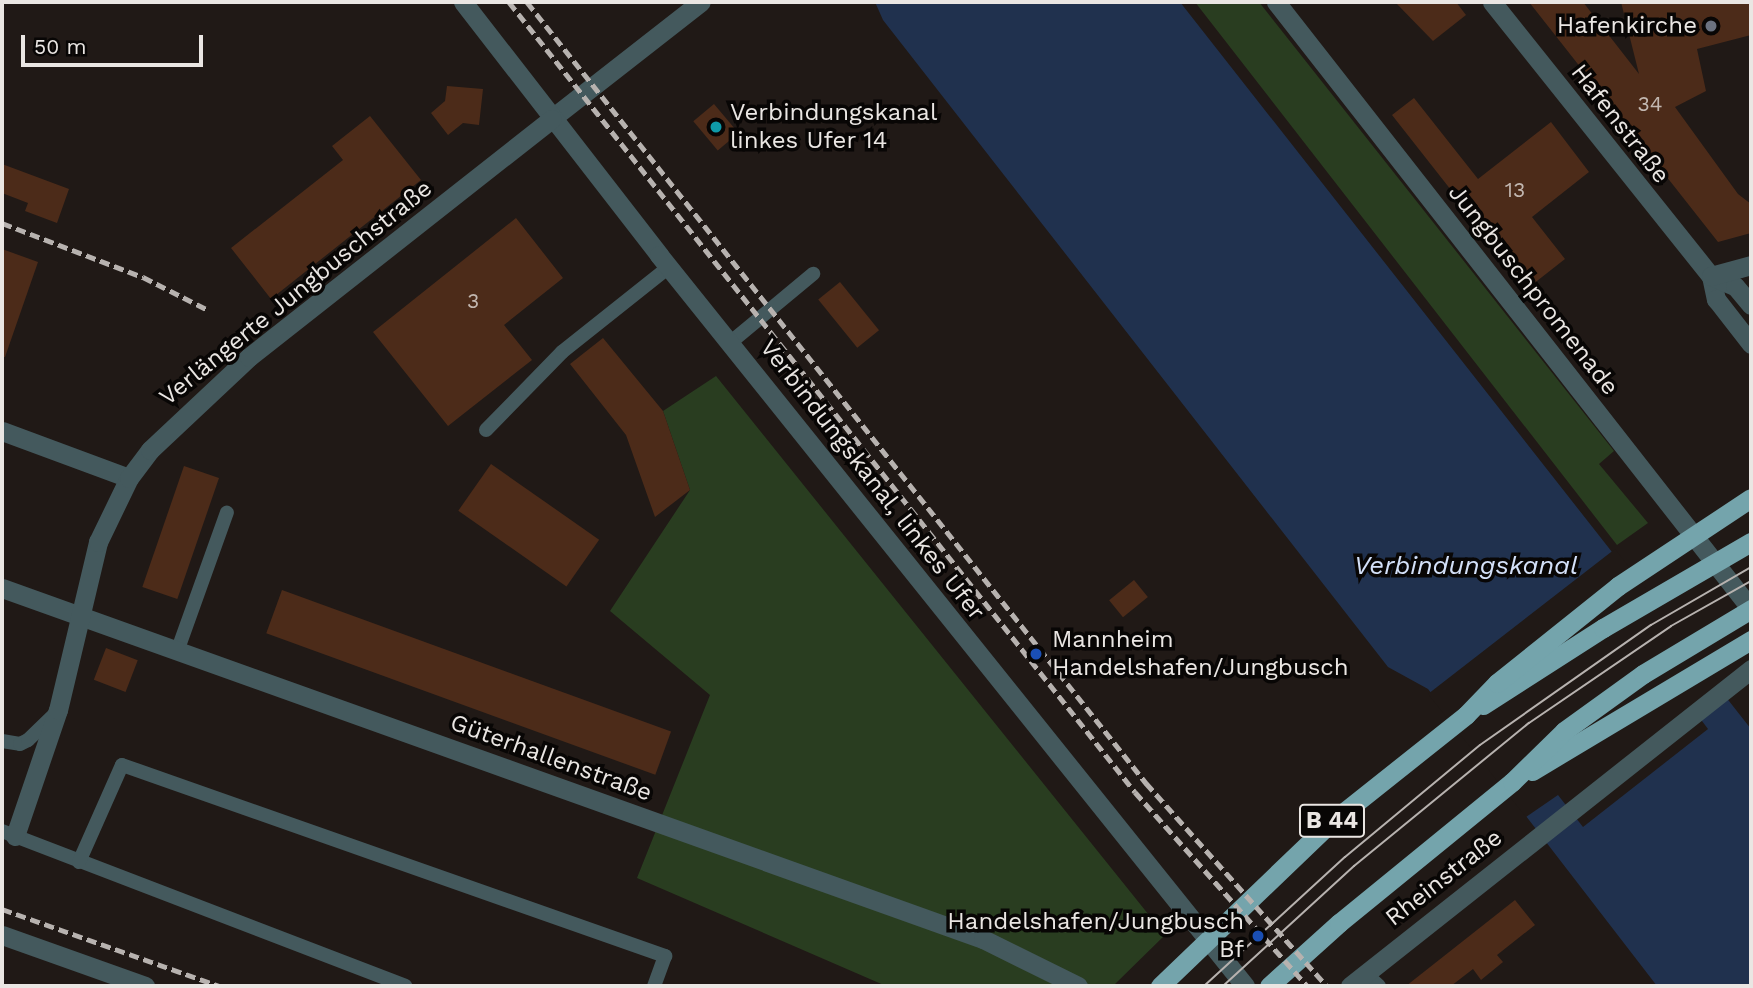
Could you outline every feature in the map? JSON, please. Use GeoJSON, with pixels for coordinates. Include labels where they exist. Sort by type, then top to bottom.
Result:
{"type":"FeatureCollection","features":[{"type":"Feature","properties":{"kind":"highway","name":"B 44"},"geometry":{"type":"LineString","coordinates":[[1160,986],[1329,824],[1466,715],[1497,683],[1618,586],[1751,498]]}},
{"type":"Feature","properties":{"kind":"highway"},"geometry":{"type":"LineString","coordinates":[[1466,715],[1751,542]]}},
{"type":"Feature","properties":{"kind":"highway"},"geometry":{"type":"LineString","coordinates":[[1269,986],[1339,923],[1512,782],[1564,731],[1643,674],[1751,609]]}},
{"type":"Feature","properties":{"kind":"highway"},"geometry":{"type":"LineString","coordinates":[[1512,782],[1577,748],[1751,640]]}},
{"type":"Feature","properties":{"kind":"street","name":"Verbindungskanal, linkes Ufer"},"geometry":{"type":"LineString","coordinates":[[463,2],[551,119],[1245,986]]}},
{"type":"Feature","properties":{"kind":"street","name":"Verlängerte Jungbuschstraße"},"geometry":{"type":"LineString","coordinates":[[8,834],[58,710],[98,542],[129,478],[168,428],[249,357],[701,2]]}},
{"type":"Feature","properties":{"kind":"street","name":"Jungbuschpromenade"},"geometry":{"type":"LineString","coordinates":[[1276,2],[1751,609]]}},
{"type":"Feature","properties":{"kind":"street","name":"Hafenstraße"},"geometry":{"type":"LineString","coordinates":[[1492,2],[1710,276],[1716,299],[1751,344]]}},
{"type":"Feature","properties":{"kind":"street"},"geometry":{"type":"LineString","coordinates":[[1710,276],[1751,265]]}},
{"type":"Feature","properties":{"kind":"street","name":"Hafenstraße"},"geometry":{"type":"LineString","coordinates":[[1710,276],[1735,286],[1751,305]]}},
{"type":"Feature","properties":{"kind":"street"},"geometry":{"type":"LineString","coordinates":[[2,432],[129,478]]}},
{"type":"Feature","properties":{"kind":"street","name":"Güterhallenstraße"},"geometry":{"type":"LineString","coordinates":[[2,588],[983,939],[1079,986]]}},
{"type":"Feature","properties":{"kind":"street","name":"Rheinstraße"},"geometry":{"type":"LineString","coordinates":[[1350,986],[1372,979],[1496,869],[1751,669]]}},
{"type":"Feature","properties":{"kind":"street"},"geometry":{"type":"LineString","coordinates":[[2,934],[145,986]]}},
{"type":"Feature","properties":{"kind":"lane"},"geometry":{"type":"LineString","coordinates":[[486,430],[562,352],[669,267]]}},
{"type":"Feature","properties":{"kind":"lane"},"geometry":{"type":"LineString","coordinates":[[731,342],[813,274]]}},
{"type":"Feature","properties":{"kind":"lane"},"geometry":{"type":"LineString","coordinates":[[178,649],[227,512]]}},
{"type":"Feature","properties":{"kind":"lane"},"geometry":{"type":"LineString","coordinates":[[2,741],[20,744],[28,740],[58,710]]}},
{"type":"Feature","properties":{"kind":"lane"},"geometry":{"type":"LineString","coordinates":[[79,862],[122,765],[665,956],[654,986]]}},
{"type":"Feature","properties":{"kind":"lane"},"geometry":{"type":"LineString","coordinates":[[8,834],[405,986]]}},
{"type":"Feature","properties":{"kind":"green space"},"geometry":{"type":"Polygon","coordinates":[[[1195,2],[1259,2],[1614,451],[1599,464],[1648,523],[1617,545],[1195,2]]]}},
{"type":"Feature","properties":{"kind":"green space"},"geometry":{"type":"Polygon","coordinates":[[[716,376],[1165,935],[1113,986],[886,986],[637,878],[710,695],[610,611],[690,490],[663,411],[716,376]]]}},
{"type":"Feature","properties":{"kind":"water","name":"Verbindungskanal"},"geometry":{"type":"Polygon","coordinates":[[[875,2],[1180,2],[1751,729],[1751,986],[1657,986],[1428,689],[1388,667],[883,20],[875,2]]]}},
{"type":"Feature","properties":{"kind":"pier"},"geometry":{"type":"Polygon","coordinates":[[[1615,549],[1725,690],[1693,709],[1708,729],[1583,827],[1558,795],[1526,817],[1428,694],[1615,549]]]}},
{"type":"Feature","properties":{"kind":"building"},"geometry":{"type":"Polygon","coordinates":[[[1395,2],[1456,2],[1466,15],[1433,41],[1395,2]]]}},
{"type":"Feature","properties":{"kind":"building"},"geometry":{"type":"Polygon","coordinates":[[[1529,2],[1583,2],[1639,74],[1621,2],[1751,2],[1751,35],[1697,49],[1706,91],[1675,107],[1738,194],[1751,204],[1751,233],[1718,242],[1529,2]]]}},
{"type":"Feature","properties":{"kind":"building"},"geometry":{"type":"Polygon","coordinates":[[[447,86],[483,89],[479,125],[463,123],[448,135],[431,113],[445,101],[447,86]]]}},
{"type":"Feature","properties":{"kind":"building"},"geometry":{"type":"Polygon","coordinates":[[[1414,98],[1478,179],[1551,122],[1589,172],[1532,217],[1565,259],[1528,288],[1392,115],[1414,98]]]}},
{"type":"Feature","properties":{"kind":"building","name":"Verbindungskanal linkes Ufer 14"},"geometry":{"type":"Polygon","coordinates":[[[714,104],[738,133],[718,150],[693,121],[714,104]]]}},
{"type":"Feature","properties":{"kind":"building"},"geometry":{"type":"Polygon","coordinates":[[[370,116],[421,180],[271,299],[231,248],[343,160],[332,146],[370,116]]]}},
{"type":"Feature","properties":{"kind":"building"},"geometry":{"type":"Polygon","coordinates":[[[2,164],[69,189],[57,223],[25,211],[28,203],[2,193],[2,164]]]}},
{"type":"Feature","properties":{"kind":"building"},"geometry":{"type":"Polygon","coordinates":[[[516,218],[563,278],[504,325],[532,360],[448,426],[373,332],[516,218]]]}},
{"type":"Feature","properties":{"kind":"building"},"geometry":{"type":"Polygon","coordinates":[[[2,249],[38,262],[5,357],[2,357],[2,249]]]}},
{"type":"Feature","properties":{"kind":"building"},"geometry":{"type":"Polygon","coordinates":[[[840,282],[879,330],[857,348],[818,300],[840,282]]]}},
{"type":"Feature","properties":{"kind":"building"},"geometry":{"type":"Polygon","coordinates":[[[603,338],[663,411],[690,490],[655,517],[626,435],[570,364],[603,338]]]}},
{"type":"Feature","properties":{"kind":"building"},"geometry":{"type":"Polygon","coordinates":[[[491,464],[599,540],[566,586],[458,511],[491,464]]]}},
{"type":"Feature","properties":{"kind":"building"},"geometry":{"type":"Polygon","coordinates":[[[184,466],[219,478],[177,599],[142,587],[184,466]]]}},
{"type":"Feature","properties":{"kind":"building"},"geometry":{"type":"Polygon","coordinates":[[[1134,580],[1148,597],[1123,617],[1109,600],[1134,580]]]}},
{"type":"Feature","properties":{"kind":"building"},"geometry":{"type":"Polygon","coordinates":[[[282,590],[671,732],[655,775],[266,633],[282,590]]]}},
{"type":"Feature","properties":{"kind":"building"},"geometry":{"type":"Polygon","coordinates":[[[106,648],[138,660],[126,692],[94,680],[106,648]]]}},
{"type":"Feature","properties":{"kind":"building"},"geometry":{"type":"Polygon","coordinates":[[[1515,900],[1535,925],[1497,955],[1503,962],[1481,980],[1473,969],[1451,986],[1406,986],[1515,900]]]}},
{"type":"Feature","properties":{"kind":"tram line"},"geometry":{"type":"LineString","coordinates":[[1204,986],[1345,857],[1480,745],[1651,625],[1751,567]]}},
{"type":"Feature","properties":{"kind":"tram line"},"geometry":{"type":"LineString","coordinates":[[1223,986],[1354,866],[1529,723],[1671,626],[1751,581]]}},
{"type":"Feature","properties":{"kind":"railway"},"geometry":{"type":"LineString","coordinates":[[509,2],[1135,792],[1307,986]]}},
{"type":"Feature","properties":{"kind":"railway"},"geometry":{"type":"LineString","coordinates":[[527,2],[1146,783],[1327,986]]}},
{"type":"Feature","properties":{"kind":"railway"},"geometry":{"type":"LineString","coordinates":[[2,223],[143,277],[208,310]]}},
{"type":"Feature","properties":{"kind":"railway"},"geometry":{"type":"LineString","coordinates":[[2,909],[219,986]]}},
{"type":"Feature","properties":{"kind":"place","name":"Hafenkirche"},"geometry":{"type":"Point","coordinates":[1711,26]}},
{"type":"Feature","properties":{"kind":"place","name":"Verbindungskanal linkes Ufer 14"},"geometry":{"type":"Point","coordinates":[716,127]}},
{"type":"Feature","properties":{"kind":"place","name":"Mannheim Handelshafen/Jungbusch"},"geometry":{"type":"Point","coordinates":[1036,654]}},
{"type":"Feature","properties":{"kind":"place","name":"Handelshafen/Jungbusch Bf"},"geometry":{"type":"Point","coordinates":[1258,936]}}]}
